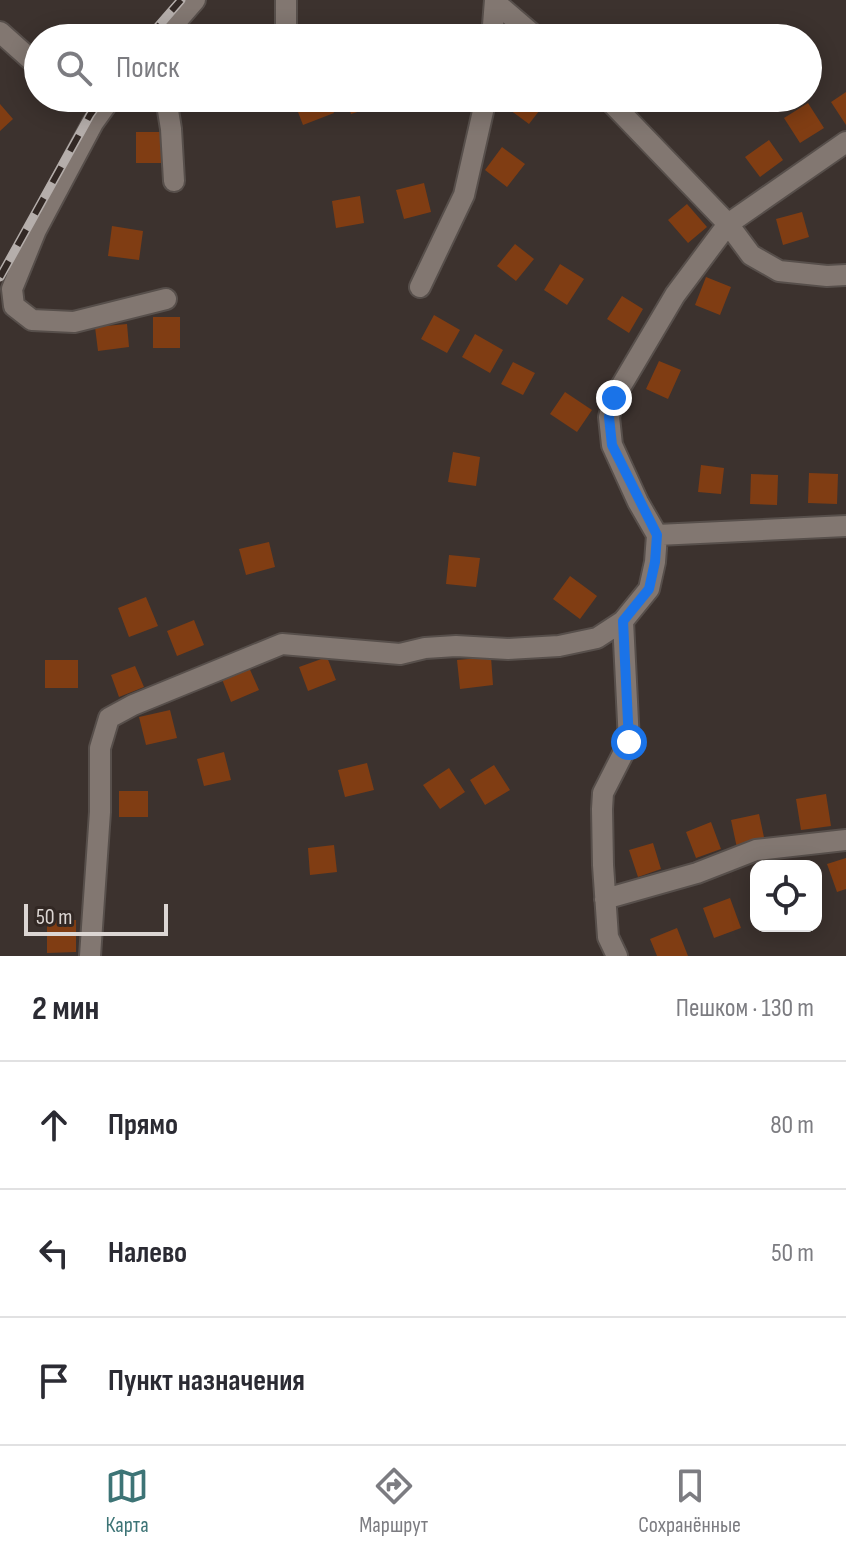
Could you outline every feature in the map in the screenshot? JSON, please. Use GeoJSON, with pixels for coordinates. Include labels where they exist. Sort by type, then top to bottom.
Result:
{"type":"FeatureCollection","features":[{"type":"Feature","properties":{"kind":"lane"},"geometry":{"type":"LineString","coordinates":[[174,24],[195,0]]}},
{"type":"Feature","properties":{"kind":"lane"},"geometry":{"type":"LineString","coordinates":[[286,0],[286,24]]}},
{"type":"Feature","properties":{"kind":"lane"},"geometry":{"type":"LineString","coordinates":[[493,24],[495,2]]}},
{"type":"Feature","properties":{"kind":"lane"},"geometry":{"type":"LineString","coordinates":[[495,2],[521,24]]}},
{"type":"Feature","properties":{"kind":"lane"},"geometry":{"type":"LineString","coordinates":[[0,33],[24,54]]}},
{"type":"Feature","properties":{"kind":"lane"},"geometry":{"type":"LineString","coordinates":[[102,112],[81,143],[36,230],[12,289],[14,306],[32,320],[74,322],[166,299]]}},
{"type":"Feature","properties":{"kind":"lane"},"geometry":{"type":"LineString","coordinates":[[168,112],[174,181]]}},
{"type":"Feature","properties":{"kind":"lane"},"geometry":{"type":"LineString","coordinates":[[420,287],[464,195],[483,112]]}},
{"type":"Feature","properties":{"kind":"lane"},"geometry":{"type":"LineString","coordinates":[[620,112],[728,224],[751,255],[779,271],[846,275]]}},
{"type":"Feature","properties":{"kind":"lane"},"geometry":{"type":"LineString","coordinates":[[90,956],[100,812],[100,748],[109,718],[133,705],[282,644],[379,654],[456,646],[533,648],[597,638],[623,621],[649,589],[657,535],[612,445],[609,417],[614,398],[675,295],[728,224],[846,142]]}},
{"type":"Feature","properties":{"kind":"lane"},"geometry":{"type":"LineString","coordinates":[[657,535],[846,526]]}},
{"type":"Feature","properties":{"kind":"lane"},"geometry":{"type":"LineString","coordinates":[[617,956],[608,937],[603,793],[629,742],[623,621]]}},
{"type":"Feature","properties":{"kind":"lane"},"geometry":{"type":"LineString","coordinates":[[605,899],[697,873],[756,850],[846,840]]}},
{"type":"Feature","properties":{"kind":"building"},"geometry":{"type":"Polygon","coordinates":[[[846,92],[846,125],[831,102],[846,92]]]}},
{"type":"Feature","properties":{"kind":"building"},"geometry":{"type":"Polygon","coordinates":[[[0,104],[13,119],[0,131],[0,104]]]}},
{"type":"Feature","properties":{"kind":"building"},"geometry":{"type":"Polygon","coordinates":[[[298,112],[334,112],[334,113],[303,125],[298,112]]]}},
{"type":"Feature","properties":{"kind":"building"},"geometry":{"type":"Polygon","coordinates":[[[513,112],[538,112],[529,124],[513,112]]]}},
{"type":"Feature","properties":{"kind":"building"},"geometry":{"type":"Polygon","coordinates":[[[794,112],[814,112],[824,128],[800,143],[784,118],[794,112]]]}},
{"type":"Feature","properties":{"kind":"building"},"geometry":{"type":"Polygon","coordinates":[[[136,132],[165,132],[165,163],[136,163],[136,132]]]}},
{"type":"Feature","properties":{"kind":"building"},"geometry":{"type":"Polygon","coordinates":[[[769,140],[783,160],[760,177],[745,157],[769,140]]]}},
{"type":"Feature","properties":{"kind":"building"},"geometry":{"type":"Polygon","coordinates":[[[502,147],[525,164],[507,187],[485,170],[502,147]]]}},
{"type":"Feature","properties":{"kind":"building"},"geometry":{"type":"Polygon","coordinates":[[[424,183],[431,212],[404,219],[396,190],[424,183]]]}},
{"type":"Feature","properties":{"kind":"building"},"geometry":{"type":"Polygon","coordinates":[[[360,196],[364,223],[336,228],[332,201],[360,196]]]}},
{"type":"Feature","properties":{"kind":"building"},"geometry":{"type":"Polygon","coordinates":[[[687,204],[707,227],[688,243],[668,220],[687,204]]]}},
{"type":"Feature","properties":{"kind":"building"},"geometry":{"type":"Polygon","coordinates":[[[802,212],[809,237],[783,245],[776,219],[802,212]]]}},
{"type":"Feature","properties":{"kind":"building"},"geometry":{"type":"Polygon","coordinates":[[[112,226],[143,231],[139,260],[108,256],[112,226]]]}},
{"type":"Feature","properties":{"kind":"building"},"geometry":{"type":"Polygon","coordinates":[[[515,244],[534,259],[516,281],[497,266],[515,244]]]}},
{"type":"Feature","properties":{"kind":"building"},"geometry":{"type":"Polygon","coordinates":[[[560,264],[584,279],[567,305],[544,290],[560,264]]]}},
{"type":"Feature","properties":{"kind":"building"},"geometry":{"type":"Polygon","coordinates":[[[706,277],[731,287],[720,315],[695,305],[706,277]]]}},
{"type":"Feature","properties":{"kind":"building"},"geometry":{"type":"Polygon","coordinates":[[[622,296],[643,309],[629,333],[607,319],[622,296]]]}},
{"type":"Feature","properties":{"kind":"building"},"geometry":{"type":"Polygon","coordinates":[[[434,315],[460,330],[447,353],[421,339],[434,315]]]}},
{"type":"Feature","properties":{"kind":"building"},"geometry":{"type":"Polygon","coordinates":[[[153,317],[180,317],[180,348],[153,348],[153,317]]]}},
{"type":"Feature","properties":{"kind":"building"},"geometry":{"type":"Polygon","coordinates":[[[127,324],[129,347],[98,351],[95,327],[127,324]]]}},
{"type":"Feature","properties":{"kind":"building"},"geometry":{"type":"Polygon","coordinates":[[[475,334],[503,350],[490,373],[462,357],[475,334]]]}},
{"type":"Feature","properties":{"kind":"building"},"geometry":{"type":"Polygon","coordinates":[[[659,361],[681,370],[668,399],[646,389],[659,361]]]}},
{"type":"Feature","properties":{"kind":"building"},"geometry":{"type":"Polygon","coordinates":[[[513,362],[535,373],[523,395],[501,384],[513,362]]]}},
{"type":"Feature","properties":{"kind":"building"},"geometry":{"type":"Polygon","coordinates":[[[565,392],[592,410],[577,432],[550,414],[565,392]]]}},
{"type":"Feature","properties":{"kind":"building"},"geometry":{"type":"Polygon","coordinates":[[[453,452],[480,457],[476,486],[448,482],[453,452]]]}},
{"type":"Feature","properties":{"kind":"building"},"geometry":{"type":"Polygon","coordinates":[[[701,465],[724,468],[721,494],[698,492],[701,465]]]}},
{"type":"Feature","properties":{"kind":"building"},"geometry":{"type":"Polygon","coordinates":[[[809,473],[838,474],[837,504],[808,503],[809,473]]]}},
{"type":"Feature","properties":{"kind":"building"},"geometry":{"type":"Polygon","coordinates":[[[751,474],[778,475],[777,505],[750,504],[751,474]]]}},
{"type":"Feature","properties":{"kind":"building"},"geometry":{"type":"Polygon","coordinates":[[[269,542],[275,567],[246,575],[239,549],[269,542]]]}},
{"type":"Feature","properties":{"kind":"building"},"geometry":{"type":"Polygon","coordinates":[[[449,555],[480,558],[476,587],[446,584],[449,555]]]}},
{"type":"Feature","properties":{"kind":"building"},"geometry":{"type":"Polygon","coordinates":[[[570,576],[597,596],[580,619],[553,599],[570,576]]]}},
{"type":"Feature","properties":{"kind":"building"},"geometry":{"type":"Polygon","coordinates":[[[146,597],[158,626],[129,637],[118,608],[146,597]]]}},
{"type":"Feature","properties":{"kind":"building"},"geometry":{"type":"Polygon","coordinates":[[[194,620],[204,645],[177,656],[167,631],[194,620]]]}},
{"type":"Feature","properties":{"kind":"building"},"geometry":{"type":"Polygon","coordinates":[[[327,657],[336,680],[308,691],[299,667],[327,657]]]}},
{"type":"Feature","properties":{"kind":"building"},"geometry":{"type":"Polygon","coordinates":[[[491,657],[493,685],[460,689],[457,660],[491,657]]]}},
{"type":"Feature","properties":{"kind":"building"},"geometry":{"type":"Polygon","coordinates":[[[45,660],[78,660],[78,688],[45,688],[45,660]]]}},
{"type":"Feature","properties":{"kind":"building"},"geometry":{"type":"Polygon","coordinates":[[[247,663],[259,690],[231,702],[220,674],[247,663]]]}},
{"type":"Feature","properties":{"kind":"building"},"geometry":{"type":"Polygon","coordinates":[[[135,666],[144,687],[119,697],[111,675],[135,666]]]}},
{"type":"Feature","properties":{"kind":"building"},"geometry":{"type":"Polygon","coordinates":[[[170,710],[177,738],[146,745],[139,717],[170,710]]]}},
{"type":"Feature","properties":{"kind":"building"},"geometry":{"type":"Polygon","coordinates":[[[224,752],[231,780],[204,786],[197,759],[224,752]]]}},
{"type":"Feature","properties":{"kind":"building"},"geometry":{"type":"Polygon","coordinates":[[[367,763],[374,790],[345,797],[338,770],[367,763]]]}},
{"type":"Feature","properties":{"kind":"building"},"geometry":{"type":"Polygon","coordinates":[[[494,765],[510,790],[485,805],[470,780],[494,765]]]}},
{"type":"Feature","properties":{"kind":"building"},"geometry":{"type":"Polygon","coordinates":[[[449,768],[465,792],[440,809],[423,785],[449,768]]]}},
{"type":"Feature","properties":{"kind":"building"},"geometry":{"type":"Polygon","coordinates":[[[119,791],[148,791],[148,817],[119,817],[119,791]]]}},
{"type":"Feature","properties":{"kind":"building"},"geometry":{"type":"Polygon","coordinates":[[[826,794],[831,826],[801,830],[796,799],[826,794]]]}},
{"type":"Feature","properties":{"kind":"building"},"geometry":{"type":"Polygon","coordinates":[[[759,814],[765,842],[737,848],[731,820],[759,814]]]}},
{"type":"Feature","properties":{"kind":"building"},"geometry":{"type":"Polygon","coordinates":[[[711,822],[721,849],[696,858],[686,832],[711,822]]]}},
{"type":"Feature","properties":{"kind":"building"},"geometry":{"type":"Polygon","coordinates":[[[653,843],[661,869],[638,877],[629,850],[653,843]]]}},
{"type":"Feature","properties":{"kind":"building"},"geometry":{"type":"Polygon","coordinates":[[[334,845],[337,872],[310,875],[308,848],[334,845]]]}},
{"type":"Feature","properties":{"kind":"building"},"geometry":{"type":"Polygon","coordinates":[[[846,858],[846,889],[837,892],[827,864],[846,858]]]}},
{"type":"Feature","properties":{"kind":"building"},"geometry":{"type":"Polygon","coordinates":[[[730,898],[741,928],[714,938],[703,908],[730,898]]]}},
{"type":"Feature","properties":{"kind":"building"},"geometry":{"type":"Polygon","coordinates":[[[47,920],[76,920],[76,952],[47,953],[47,920]]]}},
{"type":"Feature","properties":{"kind":"building"},"geometry":{"type":"Polygon","coordinates":[[[677,928],[688,956],[657,956],[650,939],[677,928]]]}},
{"type":"Feature","properties":{"kind":"railway"},"geometry":{"type":"LineString","coordinates":[[160,24],[181,0]]}},
{"type":"Feature","properties":{"kind":"railway"},"geometry":{"type":"LineString","coordinates":[[0,277],[92,112]]}},
{"type":"Feature","properties":{"kind":"route"},"geometry":{"type":"LineString","coordinates":[[614,398],[609,417],[612,445],[657,535],[649,589],[623,621],[629,742]]}}]}
